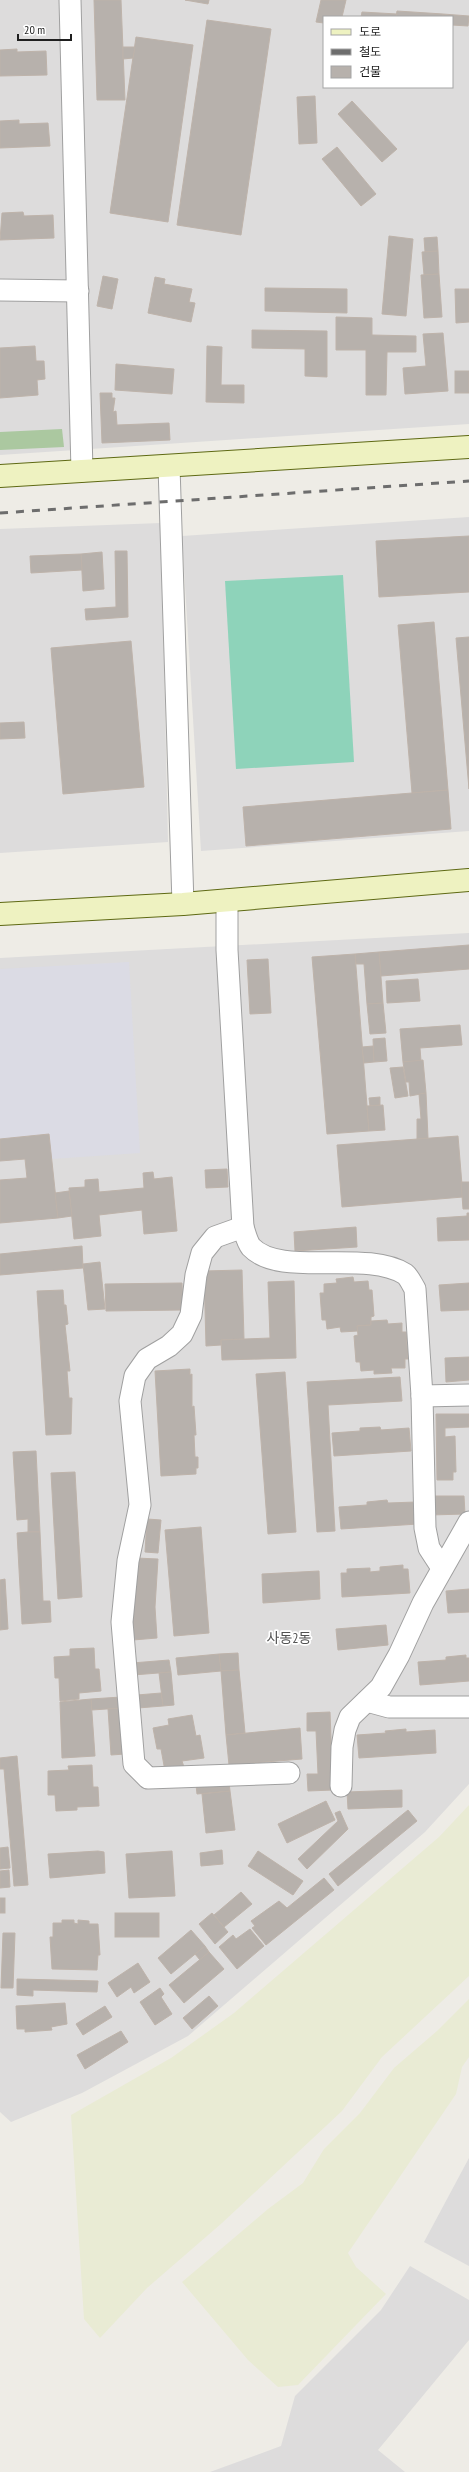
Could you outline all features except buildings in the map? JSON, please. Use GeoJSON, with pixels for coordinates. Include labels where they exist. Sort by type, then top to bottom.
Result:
{"type":"FeatureCollection","features":[{"type":"Feature","properties":{"kind":"street"},"geometry":{"type":"LineString","coordinates":[[70,0],[82,471]]}},
{"type":"Feature","properties":{"kind":"street"},"geometry":{"type":"LineString","coordinates":[[0,290],[78,291]]}},
{"type":"Feature","properties":{"kind":"street"},"geometry":{"type":"LineString","coordinates":[[0,476],[469,447]]}},
{"type":"Feature","properties":{"kind":"street"},"geometry":{"type":"LineString","coordinates":[[169,466],[183,904]]}},
{"type":"Feature","properties":{"kind":"street"},"geometry":{"type":"LineString","coordinates":[[0,914],[183,904],[469,880]]}},
{"type":"Feature","properties":{"kind":"street"},"geometry":{"type":"LineString","coordinates":[[227,900],[227,950],[243,1227],[251,1246],[265,1256],[285,1261],[382,1264],[406,1275],[416,1289],[422,1396],[425,1528],[429,1548],[442,1568]]}},
{"type":"Feature","properties":{"kind":"street"},"geometry":{"type":"LineString","coordinates":[[243,1227],[215,1237],[202,1253],[196,1275],[191,1315],[182,1334],[169,1346],[147,1359],[135,1376],[130,1401],[140,1505],[128,1562],[122,1622],[134,1764],[143,1775],[148,1778],[289,1773]]}},
{"type":"Feature","properties":{"kind":"street"},"geometry":{"type":"LineString","coordinates":[[422,1396],[469,1395]]}},
{"type":"Feature","properties":{"kind":"street"},"geometry":{"type":"LineString","coordinates":[[341,1786],[345,1730],[350,1717],[381,1687],[399,1655],[442,1568],[469,1522]]}},
{"type":"Feature","properties":{"kind":"street"},"geometry":{"type":"LineString","coordinates":[[367,1701],[389,1707],[469,1707]]}},
{"type":"Feature","properties":{"kind":"shaded area"},"geometry":{"type":"Polygon","coordinates":[[[0,0],[469,0],[469,424],[0,455],[0,0]]]}},
{"type":"Feature","properties":{"kind":"shaded area"},"geometry":{"type":"Polygon","coordinates":[[[469,517],[469,831],[201,851],[182,536],[469,517]]]}},
{"type":"Feature","properties":{"kind":"shaded area"},"geometry":{"type":"Polygon","coordinates":[[[161,523],[168,842],[0,853],[0,529],[161,523]]]}},
{"type":"Feature","properties":{"kind":"shaded area"},"geometry":{"type":"Polygon","coordinates":[[[469,933],[469,1784],[425,1832],[188,2036],[82,2093],[11,2122],[0,2112],[0,958],[469,933]]]}},
{"type":"Feature","properties":{"kind":"shaded area"},"geometry":{"type":"Polygon","coordinates":[[[129,962],[140,1153],[51,1159],[0,1139],[0,969],[129,962]]]}},
{"type":"Feature","properties":{"kind":"shaded area"},"geometry":{"type":"Polygon","coordinates":[[[469,2158],[469,2266],[424,2242],[469,2158]]]}},
{"type":"Feature","properties":{"kind":"shaded area"},"geometry":{"type":"Polygon","coordinates":[[[410,2266],[469,2300],[469,2340],[378,2450],[405,2472],[210,2472],[281,2446],[295,2396],[381,2310],[410,2266]]]}},
{"type":"Feature","properties":{"kind":"green space"},"geometry":{"type":"Polygon","coordinates":[[[62,429],[64,447],[0,450],[0,432],[62,429]]]}},
{"type":"Feature","properties":{"kind":"green space"},"geometry":{"type":"Polygon","coordinates":[[[343,575],[354,762],[236,769],[225,581],[343,575]]]}},
{"type":"Feature","properties":{"kind":"green space"},"geometry":{"type":"Polygon","coordinates":[[[469,1805],[469,1976],[382,2057],[342,2111],[222,2223],[147,2288],[100,2338],[84,2319],[71,2115],[171,2058],[234,2013],[439,1837],[469,1805]]]}},
{"type":"Feature","properties":{"kind":"green space"},"geometry":{"type":"Polygon","coordinates":[[[469,1999],[469,2057],[462,2067],[456,2094],[348,2253],[356,2267],[386,2294],[298,2385],[278,2387],[248,2360],[182,2282],[268,2209],[303,2183],[324,2149],[360,2113],[394,2068],[437,2031],[469,1999]]]}},
{"type":"Feature","properties":{"kind":"railway"},"geometry":{"type":"LineString","coordinates":[[0,513],[469,481]]}},
{"type":"Feature","properties":{"kind":"district","name":"사동2동"},"geometry":{"type":"Point","coordinates":[289,1638]}}]}
